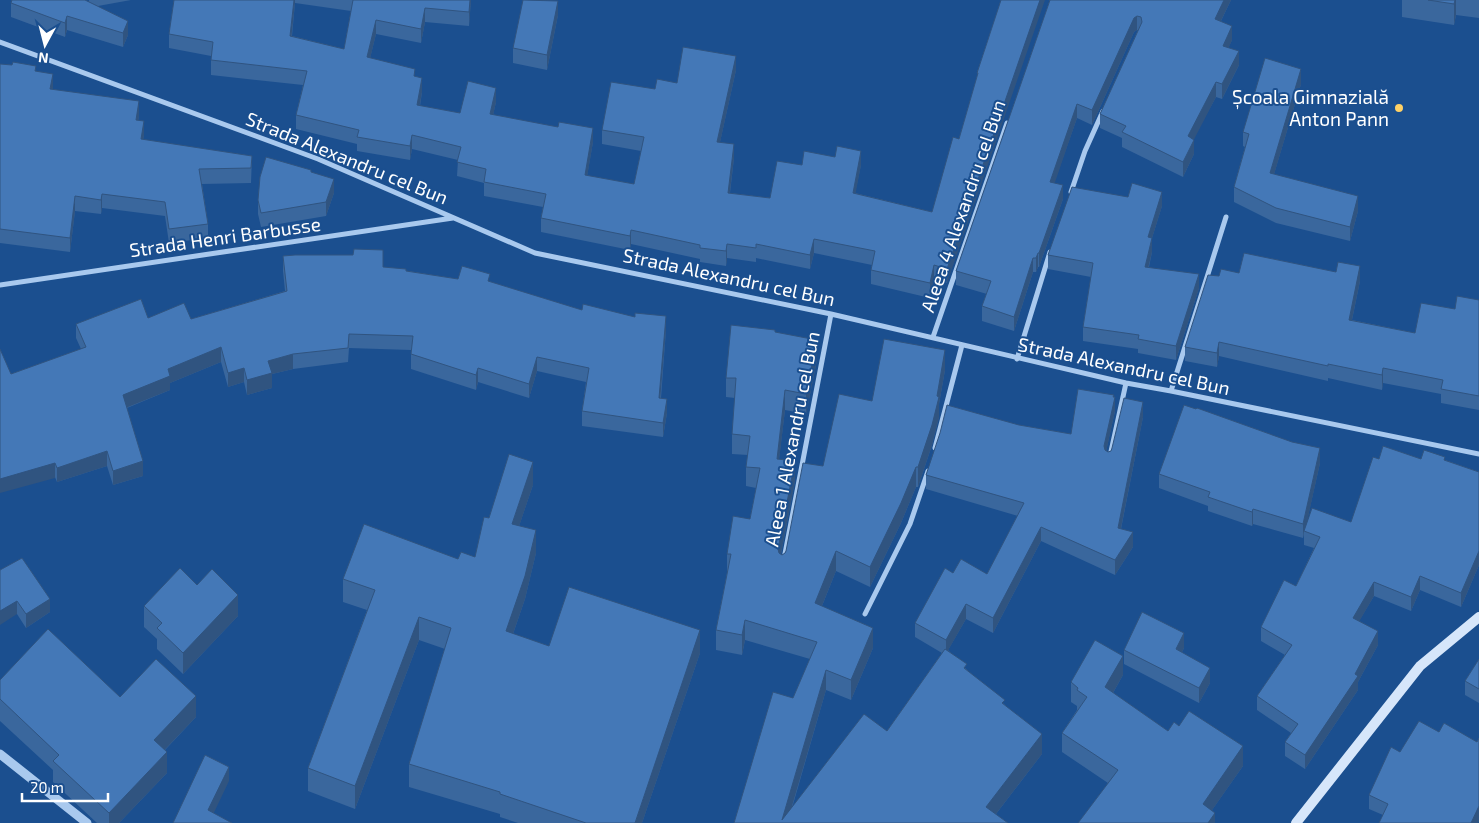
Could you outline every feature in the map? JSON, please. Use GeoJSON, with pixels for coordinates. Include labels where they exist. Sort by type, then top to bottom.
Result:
{"type":"FeatureCollection","features":[{"type":"Feature","properties":{"kind":"main road"},"geometry":{"type":"LineString","coordinates":[[1296,823],[1420,666],[1479,617]]}},
{"type":"Feature","properties":{"kind":"street","name":"Strada Alexandru cel Bun"},"geometry":{"type":"LineString","coordinates":[[0,42],[318,159],[535,253],[832,314],[1126,383],[1479,454]]}},
{"type":"Feature","properties":{"kind":"street"},"geometry":{"type":"LineString","coordinates":[[1069,198],[1085,151],[1106,106]]}},
{"type":"Feature","properties":{"kind":"street","name":"Aleea 4 Alexandru cel Bun"},"geometry":{"type":"LineString","coordinates":[[933,337],[1008,121]]}},
{"type":"Feature","properties":{"kind":"street"},"geometry":{"type":"LineString","coordinates":[[1171,391],[1226,217]]}},
{"type":"Feature","properties":{"kind":"street","name":"Strada Henri Barbusse"},"geometry":{"type":"LineString","coordinates":[[0,285],[454,218]]}},
{"type":"Feature","properties":{"kind":"street"},"geometry":{"type":"LineString","coordinates":[[1017,358],[1052,245]]}},
{"type":"Feature","properties":{"kind":"street","name":"Aleea 1 Alexandru cel Bun"},"geometry":{"type":"LineString","coordinates":[[784,561],[832,314]]}},
{"type":"Feature","properties":{"kind":"street"},"geometry":{"type":"LineString","coordinates":[[933,454],[962,345]]}},
{"type":"Feature","properties":{"kind":"street"},"geometry":{"type":"LineString","coordinates":[[1108,462],[1126,383]]}},
{"type":"Feature","properties":{"kind":"street"},"geometry":{"type":"LineString","coordinates":[[865,614],[910,524],[930,463]]}},
{"type":"Feature","properties":{"kind":"street"},"geometry":{"type":"LineString","coordinates":[[0,754],[87,823]]}},
{"type":"Feature","properties":{"kind":"building"},"geometry":{"type":"Polygon","coordinates":[[[12,0],[85,0],[128,21],[123,33],[67,16],[65,23],[11,3],[12,0]]]}},
{"type":"Feature","properties":{"kind":"building"},"geometry":{"type":"Polygon","coordinates":[[[174,0],[294,0],[290,36],[344,49],[353,0],[470,0],[469,12],[425,8],[421,29],[376,20],[367,57],[415,69],[414,76],[422,78],[417,105],[460,113],[468,81],[496,88],[490,114],[558,127],[559,122],[593,128],[585,175],[634,184],[644,137],[602,130],[611,82],[655,89],[657,79],[677,83],[683,47],[736,56],[717,142],[734,144],[728,193],[770,198],[777,161],[802,165],[804,151],[835,157],[837,146],[861,151],[853,193],[932,212],[953,137],[959,139],[977,73],[1001,0],[1040,0],[947,269],[934,265],[930,283],[871,270],[875,251],[814,239],[810,255],[756,244],[756,248],[727,244],[726,251],[700,248],[700,245],[631,230],[630,236],[541,218],[546,194],[484,182],[486,169],[457,162],[461,147],[412,135],[410,146],[357,137],[359,130],[296,115],[307,71],[211,60],[213,42],[169,34],[174,0]]]}},
{"type":"Feature","properties":{"kind":"building"},"geometry":{"type":"Polygon","coordinates":[[[523,0],[558,1],[547,55],[513,48],[523,0]]]}},
{"type":"Feature","properties":{"kind":"building"},"geometry":{"type":"Polygon","coordinates":[[[1050,0],[1224,0],[1215,19],[1232,26],[1223,46],[1239,51],[1222,84],[1216,82],[1188,136],[1194,140],[1183,162],[1122,132],[1126,126],[1100,114],[1142,22],[1141,17],[1137,16],[1134,18],[1092,110],[1077,104],[1050,182],[1063,185],[1039,253],[1036,258],[1033,258],[1014,317],[982,306],[991,281],[956,271],[1050,0]]]}},
{"type":"Feature","properties":{"kind":"building"},"geometry":{"type":"Polygon","coordinates":[[[1428,0],[1455,0],[1454,4],[1428,0]]]}},
{"type":"Feature","properties":{"kind":"building"},"geometry":{"type":"Polygon","coordinates":[[[1265,58],[1301,69],[1270,173],[1358,196],[1350,227],[1276,208],[1234,187],[1249,134],[1243,132],[1265,58]]]}},
{"type":"Feature","properties":{"kind":"building"},"geometry":{"type":"Polygon","coordinates":[[[13,62],[36,66],[35,71],[53,74],[50,89],[139,101],[136,120],[144,121],[141,139],[252,156],[251,168],[199,169],[208,224],[169,229],[165,202],[102,194],[101,200],[75,196],[70,238],[0,229],[0,64],[12,65],[13,62]]]}},
{"type":"Feature","properties":{"kind":"building"},"geometry":{"type":"Polygon","coordinates":[[[266,157],[334,179],[326,202],[261,213],[258,200],[260,177],[266,157]]]}},
{"type":"Feature","properties":{"kind":"building"},"geometry":{"type":"Polygon","coordinates":[[[1132,183],[1162,192],[1148,237],[1152,238],[1145,267],[1199,274],[1176,346],[1138,339],[1139,335],[1083,327],[1093,263],[1048,255],[1072,187],[1128,197],[1132,183]]]}},
{"type":"Feature","properties":{"kind":"building"},"geometry":{"type":"Polygon","coordinates":[[[354,249],[383,250],[383,267],[406,269],[406,271],[458,279],[462,266],[490,274],[488,281],[582,310],[583,304],[635,317],[635,313],[666,316],[659,398],[667,399],[663,423],[582,411],[589,368],[537,357],[529,384],[478,368],[476,375],[411,354],[413,336],[349,334],[348,348],[293,354],[268,361],[272,373],[247,380],[244,368],[228,373],[221,347],[168,369],[170,376],[123,395],[143,461],[113,471],[107,451],[57,468],[55,463],[0,479],[0,349],[11,374],[86,347],[76,324],[141,299],[148,318],[184,303],[191,319],[287,291],[283,256],[353,255],[354,249]]]}},
{"type":"Feature","properties":{"kind":"building"},"geometry":{"type":"Polygon","coordinates":[[[1244,253],[1336,272],[1338,262],[1360,266],[1349,320],[1415,333],[1421,303],[1455,309],[1457,296],[1479,300],[1479,396],[1441,389],[1443,380],[1383,368],[1382,375],[1328,364],[1328,366],[1219,342],[1217,353],[1185,347],[1208,275],[1219,276],[1221,269],[1239,273],[1244,253]]]}},
{"type":"Feature","properties":{"kind":"building"},"geometry":{"type":"Polygon","coordinates":[[[731,325],[775,330],[775,332],[817,340],[806,394],[785,390],[777,459],[795,461],[778,549],[782,555],[786,551],[803,463],[823,466],[839,394],[872,401],[884,339],[945,350],[937,396],[939,397],[918,467],[916,467],[870,567],[836,551],[815,603],[873,628],[851,680],[826,670],[782,820],[864,714],[887,731],[945,649],[967,664],[964,668],[1005,700],[1002,703],[1042,734],[986,807],[1008,823],[734,823],[773,692],[793,698],[817,642],[745,620],[742,635],[716,630],[731,554],[727,554],[733,516],[750,519],[760,468],[746,467],[750,436],[732,434],[736,378],[726,378],[731,325]]]}},
{"type":"Feature","properties":{"kind":"building"},"geometry":{"type":"Polygon","coordinates":[[[1078,389],[1114,395],[1113,397],[1115,397],[1104,446],[1108,452],[1112,448],[1124,398],[1143,402],[1118,528],[1133,532],[1115,560],[1041,527],[993,618],[966,604],[946,640],[915,623],[945,568],[953,573],[961,559],[987,574],[1024,503],[926,475],[947,405],[1019,425],[1071,434],[1078,389]]]}},
{"type":"Feature","properties":{"kind":"building"},"geometry":{"type":"Polygon","coordinates":[[[1184,405],[1292,442],[1320,448],[1303,524],[1253,509],[1252,512],[1208,497],[1210,492],[1159,474],[1184,405]]]}},
{"type":"Feature","properties":{"kind":"building"},"geometry":{"type":"Polygon","coordinates":[[[1383,446],[1421,459],[1424,450],[1445,457],[1444,460],[1479,472],[1479,551],[1461,593],[1420,576],[1411,597],[1374,582],[1353,618],[1378,631],[1355,674],[1358,676],[1305,755],[1285,742],[1298,724],[1257,696],[1292,645],[1261,627],[1284,580],[1296,586],[1320,537],[1304,531],[1312,508],[1351,522],[1373,457],[1379,459],[1383,446]]]}},
{"type":"Feature","properties":{"kind":"building"},"geometry":{"type":"Polygon","coordinates":[[[509,454],[533,462],[512,524],[536,530],[525,576],[506,631],[549,646],[569,587],[700,630],[635,823],[586,823],[500,794],[500,792],[409,764],[451,628],[419,617],[355,786],[308,768],[375,590],[343,579],[364,524],[458,559],[461,552],[475,557],[484,517],[489,518],[509,454]]]}},
{"type":"Feature","properties":{"kind":"building"},"geometry":{"type":"Polygon","coordinates":[[[22,558],[50,599],[26,614],[17,601],[0,611],[0,570],[22,558]]]}},
{"type":"Feature","properties":{"kind":"building"},"geometry":{"type":"Polygon","coordinates":[[[180,568],[197,585],[212,569],[238,595],[183,653],[157,628],[162,623],[144,606],[180,568]]]}},
{"type":"Feature","properties":{"kind":"building"},"geometry":{"type":"Polygon","coordinates":[[[1142,612],[1184,633],[1176,649],[1210,668],[1199,688],[1124,650],[1142,612]]]}},
{"type":"Feature","properties":{"kind":"building"},"geometry":{"type":"Polygon","coordinates":[[[48,629],[120,697],[156,659],[196,696],[154,740],[167,752],[109,813],[53,761],[59,755],[0,699],[0,680],[48,629]]]}},
{"type":"Feature","properties":{"kind":"building"},"geometry":{"type":"Polygon","coordinates":[[[1095,640],[1123,656],[1105,687],[1168,731],[1174,722],[1179,726],[1189,711],[1243,746],[1203,804],[1215,813],[1208,823],[1078,823],[1118,770],[1062,733],[1087,697],[1077,690],[1078,688],[1071,682],[1095,640]]]}},
{"type":"Feature","properties":{"kind":"building"},"geometry":{"type":"Polygon","coordinates":[[[1479,659],[1479,689],[1465,681],[1479,659]]]}},
{"type":"Feature","properties":{"kind":"building"},"geometry":{"type":"Polygon","coordinates":[[[1419,721],[1439,732],[1444,723],[1477,742],[1479,738],[1479,806],[1471,823],[1379,823],[1388,804],[1369,795],[1391,747],[1400,752],[1419,721]]]}},
{"type":"Feature","properties":{"kind":"building"},"geometry":{"type":"Polygon","coordinates":[[[205,755],[229,767],[208,810],[232,823],[173,823],[205,755]]]}},
{"type":"Feature","properties":{"kind":"place","name":"Școala Gimnazială Anton Pann"},"geometry":{"type":"Point","coordinates":[1399,108]}}]}
